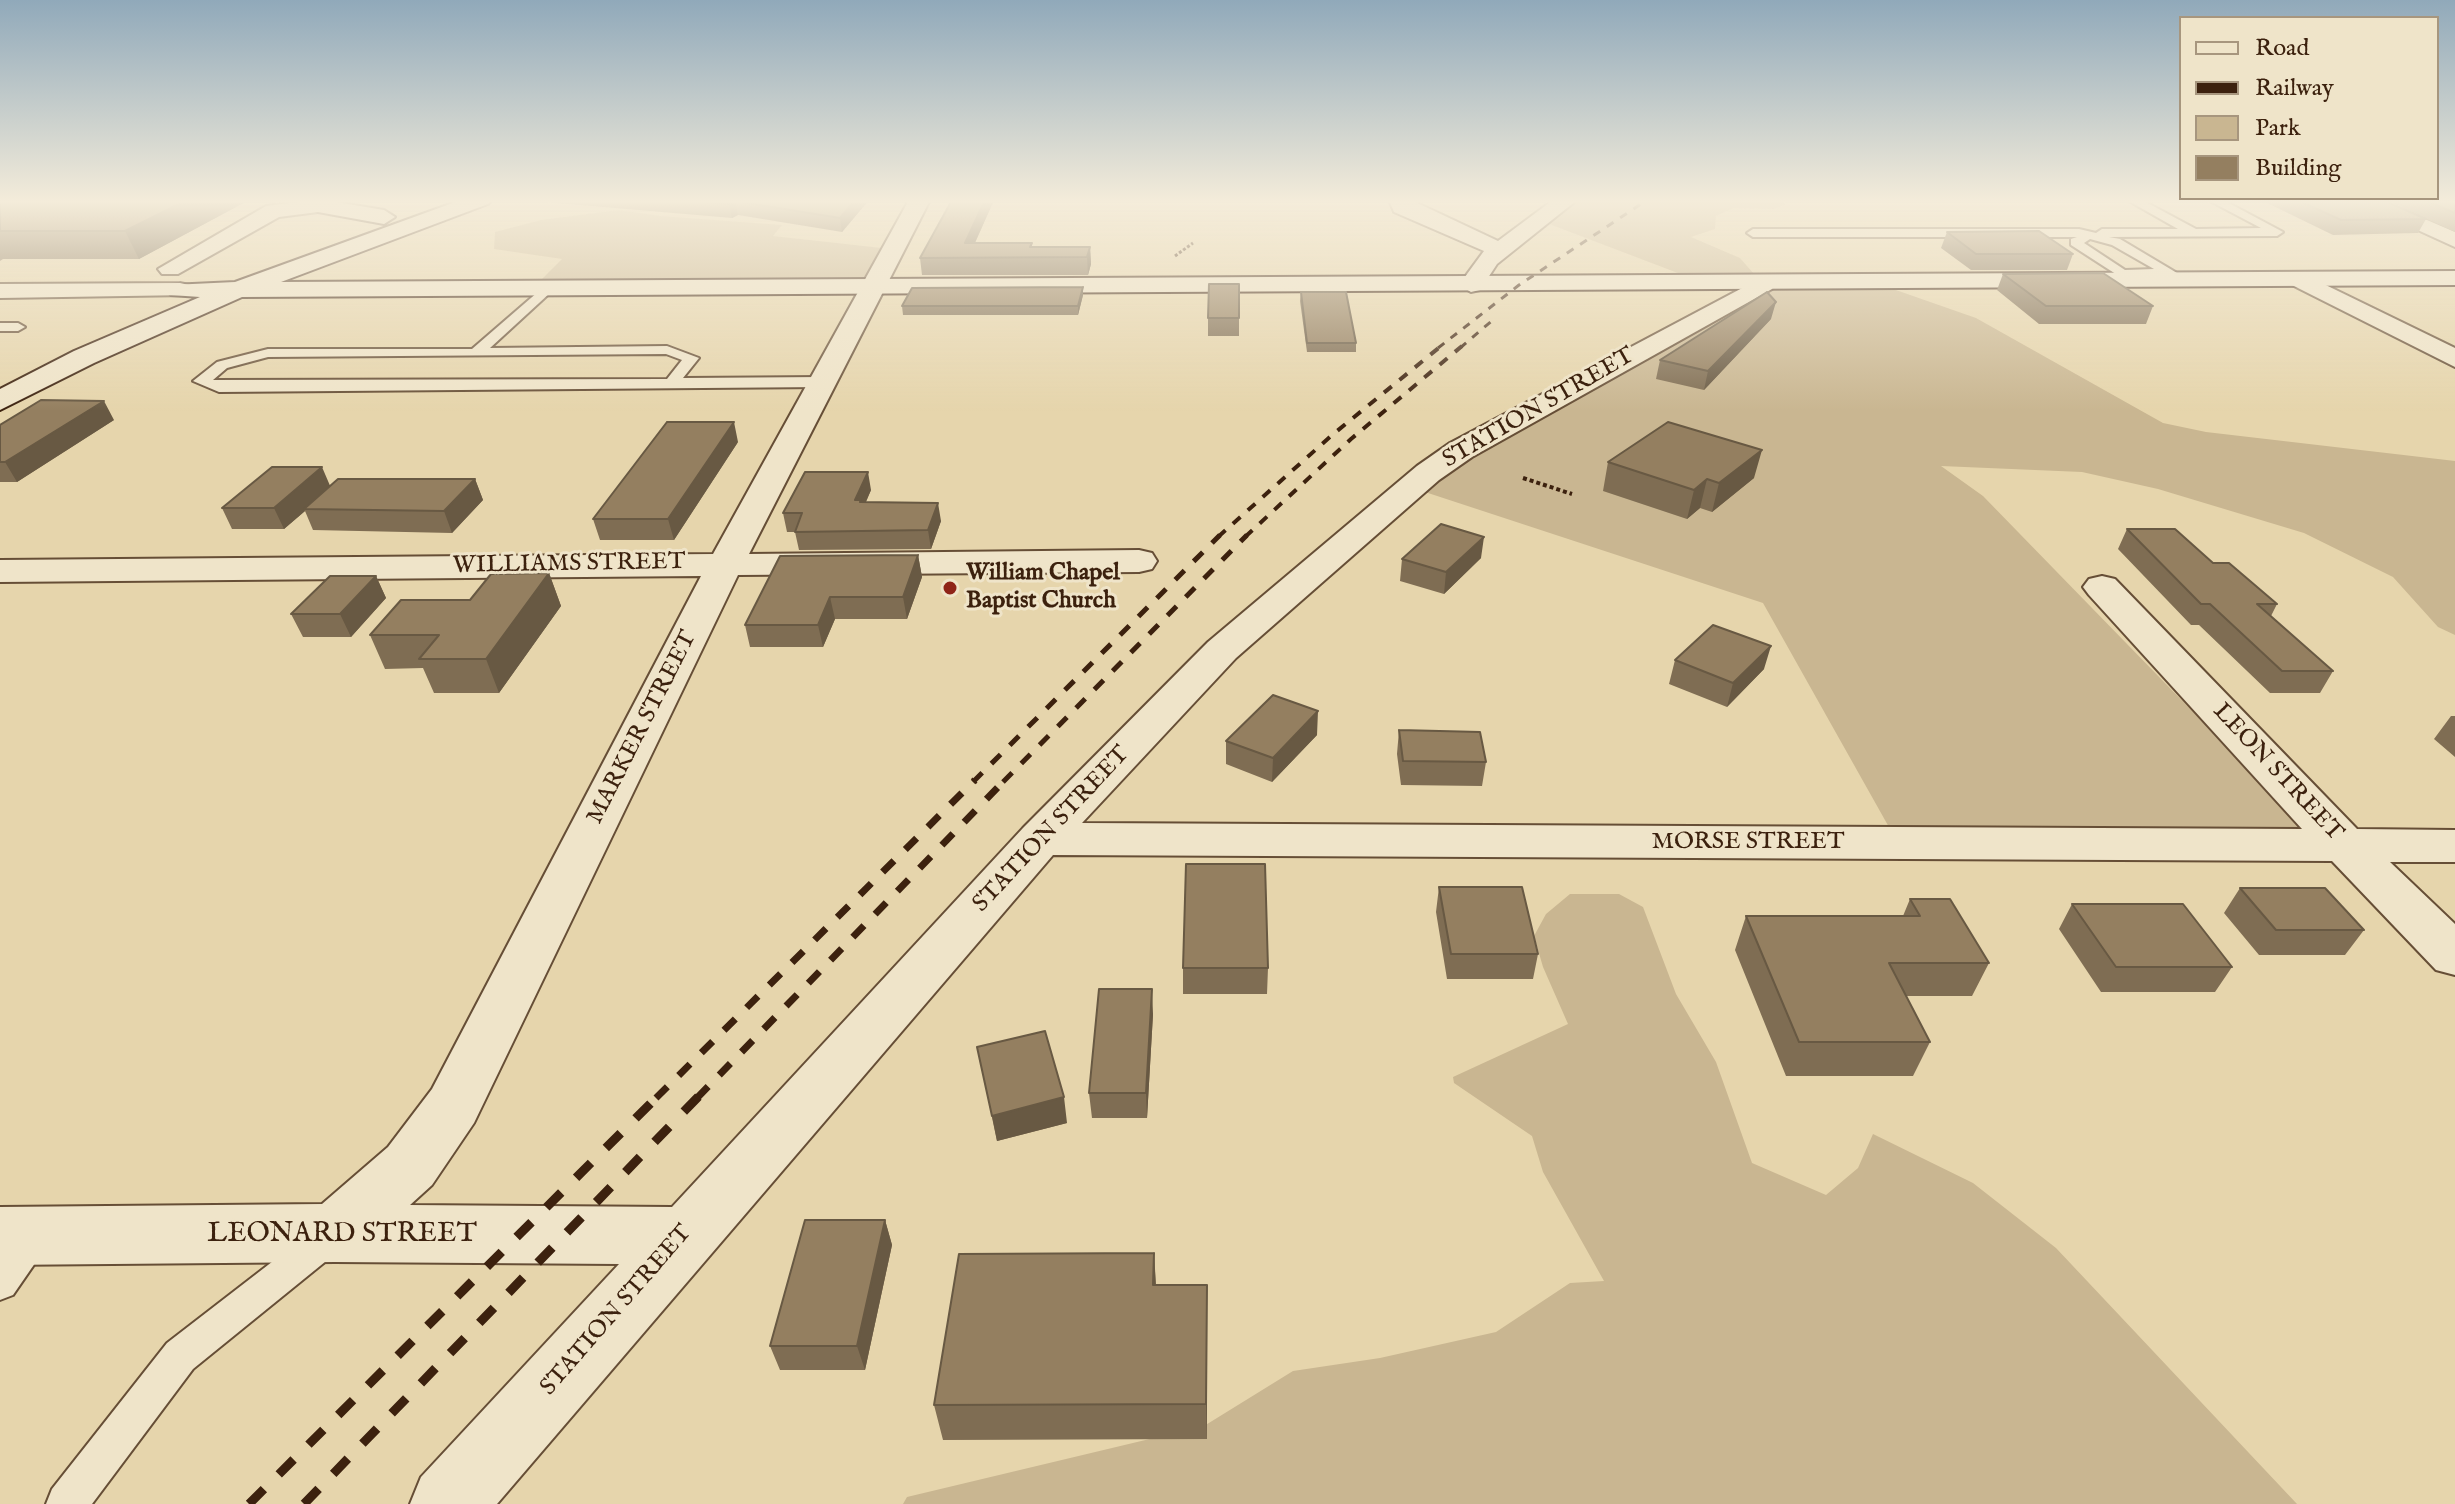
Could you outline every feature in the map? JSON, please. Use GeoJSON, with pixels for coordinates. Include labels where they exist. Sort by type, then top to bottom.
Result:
{"type":"FeatureCollection","features":[{"type":"Feature","properties":{"kind":"street"},"geometry":{"type":"LineString","coordinates":[[27,358],[189,270]]}},
{"type":"Feature","properties":{"kind":"street"},"geometry":{"type":"LineString","coordinates":[[175,280],[208,270]]}},
{"type":"Feature","properties":{"kind":"street"},"geometry":{"type":"LineString","coordinates":[[0,401],[84,357],[291,270]]}},
{"type":"Feature","properties":{"kind":"street","name":"MARKER STREET"},"geometry":{"type":"LineString","coordinates":[[335,1233],[410,1166],[453,1106],[726,563],[871,297],[870,288],[880,270]]}},
{"type":"Feature","properties":{"kind":"street"},"geometry":{"type":"LineString","coordinates":[[1471,285],[1481,270]]}},
{"type":"Feature","properties":{"kind":"street"},"geometry":{"type":"LineString","coordinates":[[0,291],[175,280],[240,289],[546,289],[2455,278]]}},
{"type":"Feature","properties":{"kind":"street"},"geometry":{"type":"LineString","coordinates":[[2299,279],[2455,359]]}},
{"type":"Feature","properties":{"kind":"street","name":"STATION STREET"},"geometry":{"type":"LineString","coordinates":[[448,1504],[683,1236],[1040,839],[1222,650],[1428,473],[1505,425],[1763,284]]}},
{"type":"Feature","properties":{"kind":"street","name":"WILLIAMS STREET"},"geometry":{"type":"LineString","coordinates":[[0,571],[1139,561]]}},
{"type":"Feature","properties":{"kind":"street","name":"LEON STREET"},"geometry":{"type":"LineString","coordinates":[[2102,587],[2346,847],[2455,956]]}},
{"type":"Feature","properties":{"kind":"street","name":"MORSE STREET"},"geometry":{"type":"LineString","coordinates":[[1040,839],[2455,846]]}},
{"type":"Feature","properties":{"kind":"street","name":"LEONARD STREET"},"geometry":{"type":"LineString","coordinates":[[12,1251],[335,1233],[683,1236]]}},
{"type":"Feature","properties":{"kind":"lane"},"geometry":{"type":"LineString","coordinates":[[2116,270],[2122,274],[2155,278],[2170,273],[2165,270]]}},
{"type":"Feature","properties":{"kind":"lane"},"geometry":{"type":"LineString","coordinates":[[476,353],[546,289]]}},
{"type":"Feature","properties":{"kind":"lane"},"geometry":{"type":"LineString","coordinates":[[0,327],[18,327]]}},
{"type":"Feature","properties":{"kind":"lane"},"geometry":{"type":"LineString","coordinates":[[672,383],[691,358],[667,350],[268,353],[222,365],[201,381],[219,387],[824,382]]}},
{"type":"Feature","properties":{"kind":"lane"},"geometry":{"type":"LineString","coordinates":[[67,1504],[180,1356],[335,1233]]}},
{"type":"Feature","properties":{"kind":"path"},"geometry":{"type":"LineString","coordinates":[[1523,478],[1572,494]]}},
{"type":"Feature","properties":{"kind":"green space"},"geometry":{"type":"Polygon","coordinates":[[[551,270],[872,270],[860,281],[537,284],[551,270]]]}},
{"type":"Feature","properties":{"kind":"green space"},"geometry":{"type":"Polygon","coordinates":[[[1670,270],[1751,270],[1754,274],[1683,275],[1670,270]]]}},
{"type":"Feature","properties":{"kind":"green space"},"geometry":{"type":"Polygon","coordinates":[[[1770,289],[1893,289],[1976,318],[2163,423],[2206,432],[2455,461],[2455,635],[2438,627],[2393,577],[2304,533],[2158,489],[2082,472],[1941,466],[1983,496],[2308,830],[1890,829],[1763,603],[1425,492],[1474,455],[1770,289]]]}},
{"type":"Feature","properties":{"kind":"green space"},"geometry":{"type":"Polygon","coordinates":[[[1570,894],[1619,894],[1643,907],[1676,994],[1716,1062],[1752,1163],[1826,1195],[1858,1168],[1873,1134],[1973,1183],[2056,1248],[2297,1504],[903,1504],[907,1497],[1204,1426],[1293,1371],[1380,1358],[1496,1332],[1570,1283],[1604,1281],[1543,1172],[1532,1136],[1454,1083],[1453,1077],[1568,1024],[1543,967],[1534,936],[1546,914],[1570,894]]]}},
{"type":"Feature","properties":{"kind":"building"},"geometry":{"type":"Polygon","coordinates":[[[2103,273],[2153,306],[2046,306],[2003,274],[2103,273]]]}},
{"type":"Feature","properties":{"kind":"building"},"geometry":{"type":"Polygon","coordinates":[[[1209,284],[1239,284],[1239,318],[1208,318],[1209,284]]]}},
{"type":"Feature","properties":{"kind":"building"},"geometry":{"type":"Polygon","coordinates":[[[1083,287],[1078,306],[902,306],[912,288],[1083,287]]]}},
{"type":"Feature","properties":{"kind":"building"},"geometry":{"type":"Polygon","coordinates":[[[1301,292],[1346,292],[1356,343],[1307,343],[1301,292]]]}},
{"type":"Feature","properties":{"kind":"building"},"geometry":{"type":"Polygon","coordinates":[[[1767,292],[1776,302],[1708,371],[1660,360],[1767,292]]]}},
{"type":"Feature","properties":{"kind":"building"},"geometry":{"type":"Polygon","coordinates":[[[41,400],[104,401],[5,462],[0,462],[0,425],[41,400]]]}},
{"type":"Feature","properties":{"kind":"building"},"geometry":{"type":"Polygon","coordinates":[[[667,422],[734,422],[668,519],[593,519],[667,422]]]}},
{"type":"Feature","properties":{"kind":"building"},"geometry":{"type":"Polygon","coordinates":[[[1668,422],[1762,450],[1719,483],[1707,479],[1694,490],[1608,462],[1668,422]]]}},
{"type":"Feature","properties":{"kind":"building"},"geometry":{"type":"Polygon","coordinates":[[[272,467],[322,467],[274,508],[222,508],[272,467]]]}},
{"type":"Feature","properties":{"kind":"building"},"geometry":{"type":"Polygon","coordinates":[[[805,472],[868,472],[855,500],[860,502],[938,503],[928,530],[795,532],[802,513],[783,513],[805,472]]]}},
{"type":"Feature","properties":{"kind":"building"},"geometry":{"type":"Polygon","coordinates":[[[338,479],[475,479],[444,511],[304,509],[338,479]]]}},
{"type":"Feature","properties":{"kind":"building"},"geometry":{"type":"Polygon","coordinates":[[[1441,524],[1484,537],[1446,572],[1402,559],[1441,524]]]}},
{"type":"Feature","properties":{"kind":"building"},"geometry":{"type":"Polygon","coordinates":[[[2127,529],[2175,529],[2213,563],[2229,563],[2277,604],[2257,604],[2333,671],[2282,671],[2210,604],[2201,604],[2127,529]]]}},
{"type":"Feature","properties":{"kind":"building"},"geometry":{"type":"Polygon","coordinates":[[[918,555],[903,597],[830,597],[818,625],[745,625],[780,556],[918,555]]]}},
{"type":"Feature","properties":{"kind":"building"},"geometry":{"type":"Polygon","coordinates":[[[549,573],[486,659],[419,659],[439,635],[370,635],[401,600],[470,600],[491,574],[549,573]]]}},
{"type":"Feature","properties":{"kind":"building"},"geometry":{"type":"Polygon","coordinates":[[[330,576],[376,576],[340,614],[291,614],[330,576]]]}},
{"type":"Feature","properties":{"kind":"building"},"geometry":{"type":"Polygon","coordinates":[[[1713,625],[1771,646],[1733,683],[1675,660],[1713,625]]]}},
{"type":"Feature","properties":{"kind":"building"},"geometry":{"type":"Polygon","coordinates":[[[1273,695],[1318,711],[1273,758],[1226,741],[1273,695]]]}},
{"type":"Feature","properties":{"kind":"building"},"geometry":{"type":"Polygon","coordinates":[[[1399,730],[1480,732],[1486,762],[1403,761],[1399,730]]]}},
{"type":"Feature","properties":{"kind":"building"},"geometry":{"type":"Polygon","coordinates":[[[1186,864],[1265,864],[1268,968],[1183,968],[1186,864]]]}},
{"type":"Feature","properties":{"kind":"building"},"geometry":{"type":"Polygon","coordinates":[[[1439,887],[1522,887],[1538,954],[1451,954],[1439,887]]]}},
{"type":"Feature","properties":{"kind":"building"},"geometry":{"type":"Polygon","coordinates":[[[2240,888],[2325,888],[2364,930],[2276,930],[2240,888]]]}},
{"type":"Feature","properties":{"kind":"building"},"geometry":{"type":"Polygon","coordinates":[[[1910,899],[1950,899],[1989,963],[1889,963],[1930,1042],[1799,1042],[1746,916],[1920,916],[1910,899]]]}},
{"type":"Feature","properties":{"kind":"building"},"geometry":{"type":"Polygon","coordinates":[[[2072,904],[2183,904],[2232,967],[2116,967],[2072,904]]]}},
{"type":"Feature","properties":{"kind":"building"},"geometry":{"type":"Polygon","coordinates":[[[1099,989],[1152,989],[1146,1093],[1089,1093],[1099,989]]]}},
{"type":"Feature","properties":{"kind":"building"},"geometry":{"type":"Polygon","coordinates":[[[1045,1031],[1064,1097],[992,1116],[977,1047],[1045,1031]]]}},
{"type":"Feature","properties":{"kind":"building"},"geometry":{"type":"Polygon","coordinates":[[[805,1220],[885,1220],[857,1346],[770,1346],[805,1220]]]}},
{"type":"Feature","properties":{"kind":"building"},"geometry":{"type":"Polygon","coordinates":[[[1154,1253],[1153,1285],[1207,1285],[1206,1404],[934,1405],[959,1254],[1154,1253]]]}},
{"type":"Feature","properties":{"kind":"railway"},"geometry":{"type":"LineString","coordinates":[[1438,348],[1541,270]]}},
{"type":"Feature","properties":{"kind":"railway"},"geometry":{"type":"LineString","coordinates":[[1460,348],[1494,319]]}},
{"type":"Feature","properties":{"kind":"railway"},"geometry":{"type":"LineString","coordinates":[[1218,537],[1331,436],[1441,346]]}},
{"type":"Feature","properties":{"kind":"railway"},"geometry":{"type":"LineString","coordinates":[[1245,537],[1351,439],[1462,346]]}},
{"type":"Feature","properties":{"kind":"railway"},"geometry":{"type":"LineString","coordinates":[[975,780],[1218,537]]}},
{"type":"Feature","properties":{"kind":"railway"},"geometry":{"type":"LineString","coordinates":[[1003,782],[1245,537]]}},
{"type":"Feature","properties":{"kind":"railway"},"geometry":{"type":"LineString","coordinates":[[656,1098],[975,780]]}},
{"type":"Feature","properties":{"kind":"railway"},"geometry":{"type":"LineString","coordinates":[[697,1098],[1005,780]]}},
{"type":"Feature","properties":{"kind":"railway"},"geometry":{"type":"LineString","coordinates":[[249,1504],[658,1096]]}},
{"type":"Feature","properties":{"kind":"railway"},"geometry":{"type":"LineString","coordinates":[[304,1504],[699,1096]]}},
{"type":"Feature","properties":{"kind":"place","name":"William Chapel Baptist Church"},"geometry":{"type":"Point","coordinates":[950,588]}}]}
